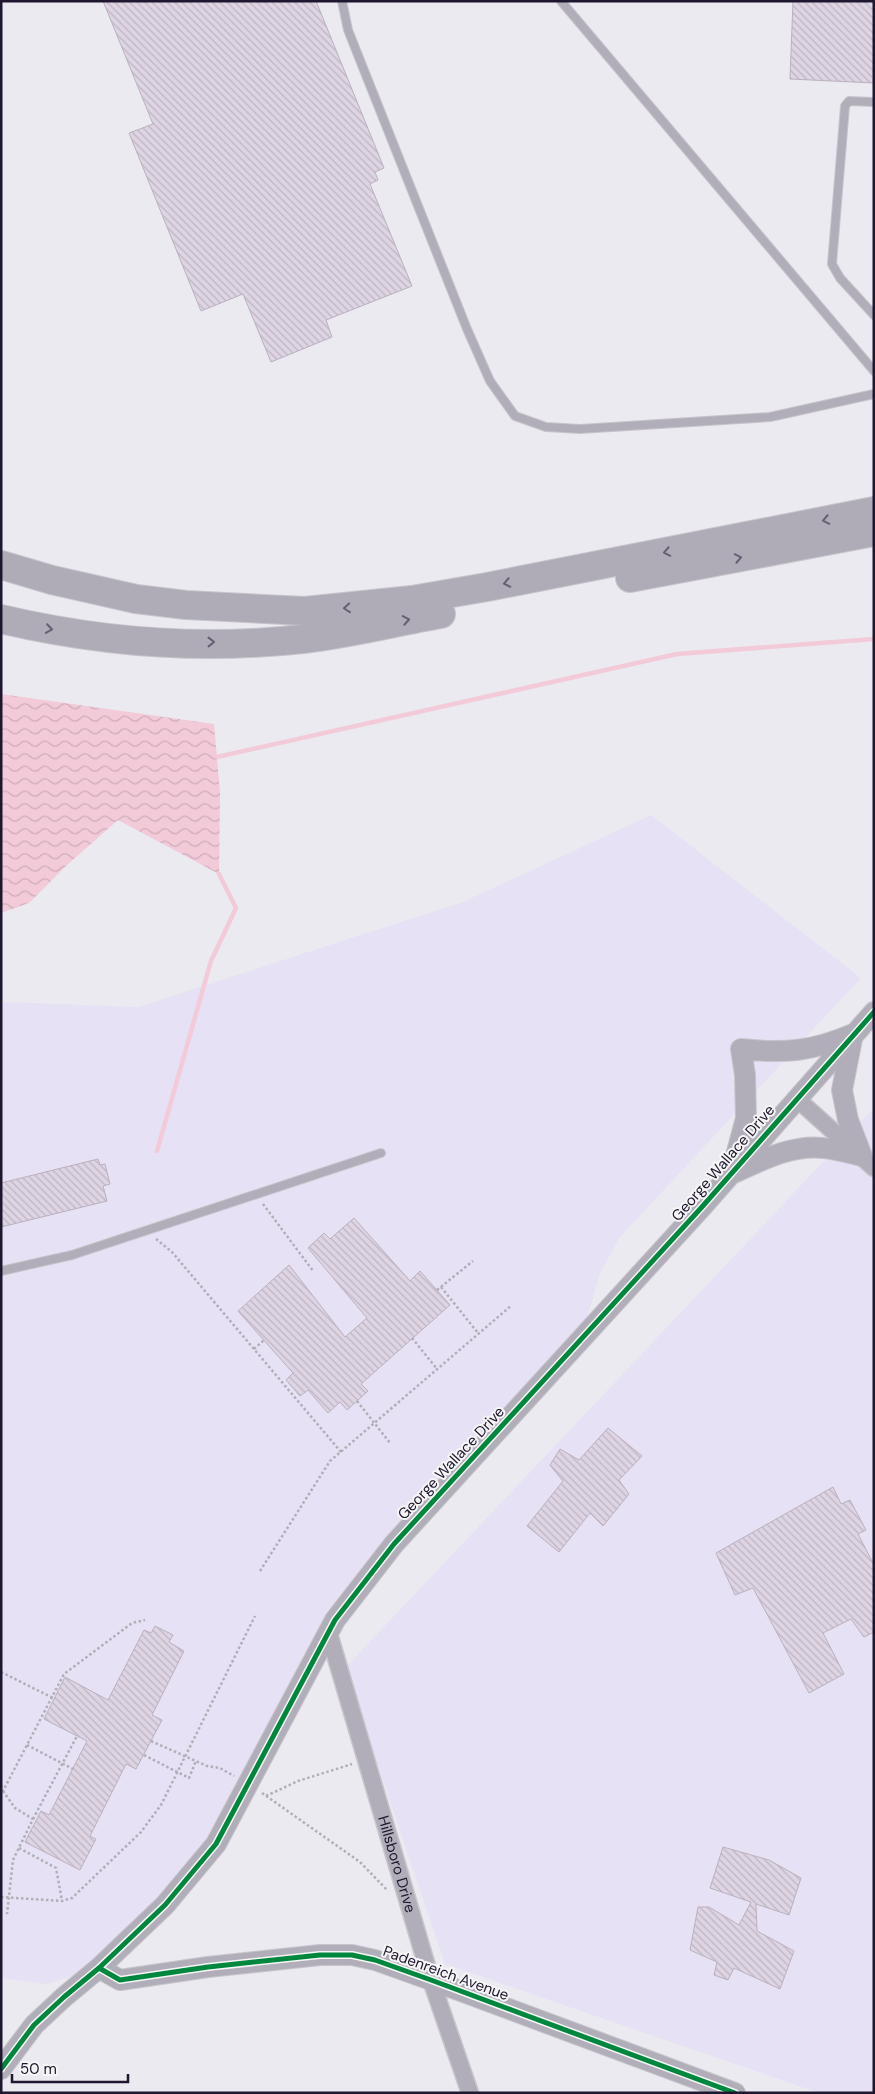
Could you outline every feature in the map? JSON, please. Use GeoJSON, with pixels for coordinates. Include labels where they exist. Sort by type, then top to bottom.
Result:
{"type":"FeatureCollection","features":[{"type":"Feature","properties":{"kind":"highway"},"geometry":{"type":"LineString","coordinates":[[1,566],[136,599],[186,605],[305,611],[412,600],[487,587],[874,511]]}},
{"type":"Feature","properties":{"kind":"highway"},"geometry":{"type":"LineString","coordinates":[[1,619],[40,628],[121,640],[165,642],[303,639],[874,532]]}},
{"type":"Feature","properties":{"kind":"street","name":"George Wallace Drive"},"geometry":{"type":"LineString","coordinates":[[99,1968],[165,1906],[216,1844],[329,1634],[350,1600],[394,1544],[731,1174],[796,1098],[874,1012]]}},
{"type":"Feature","properties":{"kind":"street"},"geometry":{"type":"LineString","coordinates":[[853,1034],[842,1090],[848,1120],[868,1162]]}},
{"type":"Feature","properties":{"kind":"street"},"geometry":{"type":"LineString","coordinates":[[731,1174],[746,1118],[745,1075],[741,1049],[772,1052],[808,1050],[853,1034]]}},
{"type":"Feature","properties":{"kind":"street"},"geometry":{"type":"LineString","coordinates":[[796,1098],[868,1162]]}},
{"type":"Feature","properties":{"kind":"street"},"geometry":{"type":"LineString","coordinates":[[731,1174],[768,1158],[807,1148],[823,1148],[868,1162]]}},
{"type":"Feature","properties":{"kind":"street","name":"Hillsboro Drive"},"geometry":{"type":"LineString","coordinates":[[329,1634],[411,1915],[470,2093]]}},
{"type":"Feature","properties":{"kind":"street","name":"Padenreich Avenue"},"geometry":{"type":"LineString","coordinates":[[99,1968],[120,1980],[208,1966],[320,1955],[352,1955],[375,1960],[431,1980],[735,2093]]}},
{"type":"Feature","properties":{"kind":"street"},"geometry":{"type":"LineString","coordinates":[[1,2069],[34,2025],[64,1996],[99,1968]]}},
{"type":"Feature","properties":{"kind":"lane"},"geometry":{"type":"LineString","coordinates":[[342,1],[348,30],[467,329],[490,381],[515,416],[546,427],[580,430],[676,421],[770,417],[874,394]]}},
{"type":"Feature","properties":{"kind":"lane"},"geometry":{"type":"LineString","coordinates":[[561,1],[874,371]]}},
{"type":"Feature","properties":{"kind":"lane"},"geometry":{"type":"LineString","coordinates":[[874,102],[849,101],[845,106],[832,264],[840,278],[874,315]]}},
{"type":"Feature","properties":{"kind":"lane"},"geometry":{"type":"LineString","coordinates":[[1,1271],[72,1254],[381,1153]]}},
{"type":"Feature","properties":{"kind":"path"},"geometry":{"type":"LineString","coordinates":[[256,1194],[313,1271]]}},
{"type":"Feature","properties":{"kind":"path"},"geometry":{"type":"LineString","coordinates":[[146,1230],[172,1252],[341,1452]]}},
{"type":"Feature","properties":{"kind":"path"},"geometry":{"type":"LineString","coordinates":[[437,1290],[473,1261]]}},
{"type":"Feature","properties":{"kind":"path"},"geometry":{"type":"LineString","coordinates":[[441,1287],[478,1333]]}},
{"type":"Feature","properties":{"kind":"path"},"geometry":{"type":"LineString","coordinates":[[260,1571],[330,1461],[512,1305]]}},
{"type":"Feature","properties":{"kind":"path"},"geometry":{"type":"LineString","coordinates":[[412,1338],[438,1369]]}},
{"type":"Feature","properties":{"kind":"path"},"geometry":{"type":"LineString","coordinates":[[254,1350],[264,1340]]}},
{"type":"Feature","properties":{"kind":"path"},"geometry":{"type":"LineString","coordinates":[[357,1401],[390,1443]]}},
{"type":"Feature","properties":{"kind":"path"},"geometry":{"type":"LineString","coordinates":[[1,1897],[62,1901],[72,1898],[141,1832],[161,1805],[255,1616]]}},
{"type":"Feature","properties":{"kind":"path"},"geometry":{"type":"LineString","coordinates":[[2,1791],[53,1698],[64,1674],[132,1623],[145,1620]]}},
{"type":"Feature","properties":{"kind":"path"},"geometry":{"type":"LineString","coordinates":[[1,1672],[53,1698]]}},
{"type":"Feature","properties":{"kind":"path"},"geometry":{"type":"LineString","coordinates":[[7,1914],[13,1860],[77,1736]]}},
{"type":"Feature","properties":{"kind":"path"},"geometry":{"type":"LineString","coordinates":[[151,1741],[196,1762],[220,1768],[266,1796],[360,1862],[411,1915]]}},
{"type":"Feature","properties":{"kind":"path"},"geometry":{"type":"LineString","coordinates":[[27,1745],[73,1769]]}},
{"type":"Feature","properties":{"kind":"path"},"geometry":{"type":"LineString","coordinates":[[144,1755],[189,1778],[196,1762]]}},
{"type":"Feature","properties":{"kind":"path"},"geometry":{"type":"LineString","coordinates":[[266,1796],[298,1781],[365,1760]]}},
{"type":"Feature","properties":{"kind":"path"},"geometry":{"type":"LineString","coordinates":[[1,1785],[2,1791],[15,1808],[33,1819]]}},
{"type":"Feature","properties":{"kind":"path"},"geometry":{"type":"LineString","coordinates":[[18,1848],[56,1868],[62,1901]]}},
{"type":"Feature","properties":{"kind":"shaded area"},"geometry":{"type":"Polygon","coordinates":[[[651,815],[861,978],[620,1237],[600,1273],[580,1342],[350,1600],[216,1844],[99,1968],[46,1984],[1,1978],[1,1002],[138,1007],[463,902],[651,815]]]}},
{"type":"Feature","properties":{"kind":"shaded area"},"geometry":{"type":"Polygon","coordinates":[[[874,1108],[874,2093],[819,2093],[445,1964],[345,1668],[874,1108]]]}},
{"type":"Feature","properties":{"kind":"water"},"geometry":{"type":"Polygon","coordinates":[[[1,694],[214,724],[220,792],[219,874],[118,820],[67,865],[29,903],[1,913],[1,694]]]}},
{"type":"Feature","properties":{"kind":"building"},"geometry":{"type":"Polygon","coordinates":[[[103,1],[316,1],[384,168],[375,172],[378,180],[370,184],[412,286],[326,320],[332,337],[271,362],[243,294],[201,311],[129,133],[153,124],[103,1]]]}},
{"type":"Feature","properties":{"kind":"building"},"geometry":{"type":"Polygon","coordinates":[[[793,1],[874,1],[874,83],[790,79],[793,1]]]}},
{"type":"Feature","properties":{"kind":"building"},"geometry":{"type":"Polygon","coordinates":[[[98,1159],[100,1165],[105,1164],[110,1184],[103,1186],[107,1201],[1,1227],[1,1183],[98,1159]]]}},
{"type":"Feature","properties":{"kind":"building"},"geometry":{"type":"Polygon","coordinates":[[[354,1218],[410,1281],[420,1271],[450,1305],[361,1384],[368,1391],[347,1410],[340,1402],[328,1413],[308,1390],[300,1396],[286,1380],[293,1373],[238,1311],[289,1265],[345,1337],[367,1318],[308,1248],[324,1233],[330,1239],[354,1218]]]}},
{"type":"Feature","properties":{"kind":"building"},"geometry":{"type":"Polygon","coordinates":[[[608,1428],[642,1456],[619,1480],[629,1494],[603,1526],[590,1513],[559,1552],[527,1526],[563,1481],[550,1465],[560,1449],[579,1460],[608,1428]]]}},
{"type":"Feature","properties":{"kind":"building"},"geometry":{"type":"Polygon","coordinates":[[[833,1487],[841,1504],[850,1500],[866,1530],[858,1534],[874,1565],[874,1632],[864,1637],[851,1619],[823,1633],[844,1674],[809,1693],[753,1588],[735,1595],[716,1553],[833,1487]]]}},
{"type":"Feature","properties":{"kind":"building"},"geometry":{"type":"Polygon","coordinates":[[[155,1626],[173,1635],[169,1642],[184,1651],[152,1715],[162,1720],[136,1769],[126,1764],[90,1836],[96,1839],[80,1870],[25,1842],[41,1811],[49,1815],[87,1741],[44,1719],[65,1677],[108,1700],[144,1630],[151,1633],[155,1626]]]}},
{"type":"Feature","properties":{"kind":"building"},"geometry":{"type":"Polygon","coordinates":[[[723,1847],[769,1860],[801,1878],[789,1915],[756,1904],[757,1931],[794,1951],[780,1989],[734,1968],[728,1980],[714,1975],[717,1962],[690,1950],[698,1907],[709,1907],[739,1925],[751,1902],[710,1888],[723,1847]]]}},
{"type":"Feature","properties":{"kind":"waterway"},"geometry":{"type":"LineString","coordinates":[[217,757],[677,654],[874,639]]}},
{"type":"Feature","properties":{"kind":"waterway"},"geometry":{"type":"LineString","coordinates":[[157,1151],[211,961],[236,908],[219,874]]}},
{"type":"Feature","properties":{"kind":"cycle path"},"geometry":{"type":"LineString","coordinates":[[1,2069],[34,2025],[99,1968],[165,1905],[216,1844],[335,1620],[394,1544],[701,1208],[874,1012]]}},
{"type":"Feature","properties":{"kind":"cycle path"},"geometry":{"type":"LineString","coordinates":[[99,1968],[120,1980],[208,1967],[320,1955],[352,1955],[375,1960],[431,1980],[735,2093]]}}]}
